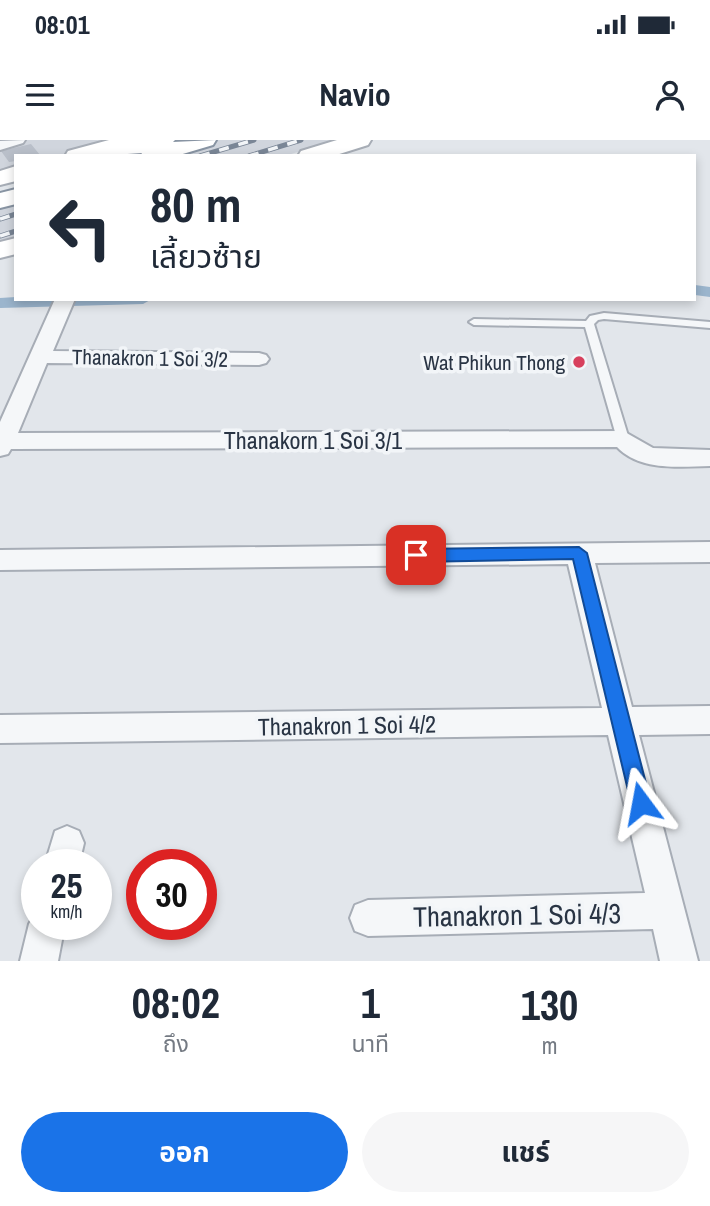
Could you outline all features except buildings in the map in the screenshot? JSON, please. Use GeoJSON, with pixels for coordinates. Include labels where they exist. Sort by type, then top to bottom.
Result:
{"type":"FeatureCollection","features":[{"type":"Feature","properties":{"kind":"main road"},"geometry":{"type":"LineString","coordinates":[[85,154],[123,145],[164,140]]}},
{"type":"Feature","properties":{"kind":"main road"},"geometry":{"type":"LineString","coordinates":[[158,154],[205,140]]}},
{"type":"Feature","properties":{"kind":"main road"},"geometry":{"type":"LineString","coordinates":[[315,154],[360,140]]}},
{"type":"Feature","properties":{"kind":"street"},"geometry":{"type":"LineString","coordinates":[[1,443],[62,305]]}},
{"type":"Feature","properties":{"kind":"street","name":"Thanakron 1 Soi 3/2"},"geometry":{"type":"LineString","coordinates":[[40,357],[259,359]]}},
{"type":"Feature","properties":{"kind":"street"},"geometry":{"type":"LineString","coordinates":[[623,439],[638,450],[661,458],[710,458]]}},
{"type":"Feature","properties":{"kind":"street","name":"Thanakorn 1 Soi 3/1"},"geometry":{"type":"LineString","coordinates":[[1,443],[623,439]]}},
{"type":"Feature","properties":{"kind":"street"},"geometry":{"type":"LineString","coordinates":[[0,560],[710,552]]}},
{"type":"Feature","properties":{"kind":"street"},"geometry":{"type":"LineString","coordinates":[[579,553],[679,961]]}},
{"type":"Feature","properties":{"kind":"street","name":"Thanakron 1 Soi 4/2"},"geometry":{"type":"LineString","coordinates":[[0,729],[710,720]]}},
{"type":"Feature","properties":{"kind":"street","name":"Thanakron 1 Soi 4/3"},"geometry":{"type":"LineString","coordinates":[[368,918],[667,911]]}},
{"type":"Feature","properties":{"kind":"street"},"geometry":{"type":"LineString","coordinates":[[39,961],[44,940]]}},
{"type":"Feature","properties":{"kind":"lane"},"geometry":{"type":"LineString","coordinates":[[589,324],[594,318],[604,316],[710,324]]}},
{"type":"Feature","properties":{"kind":"lane"},"geometry":{"type":"LineString","coordinates":[[474,322],[589,324]]}},
{"type":"Feature","properties":{"kind":"lane"},"geometry":{"type":"LineString","coordinates":[[589,324],[623,439]]}},
{"type":"Feature","properties":{"kind":"shaded area"},"geometry":{"type":"Polygon","coordinates":[[[0,140],[136,140],[88,154],[14,154],[14,176],[0,179],[0,140]]]}},
{"type":"Feature","properties":{"kind":"shaded area"},"geometry":{"type":"Polygon","coordinates":[[[183,140],[335,140],[291,154],[136,154],[183,140]]]}},
{"type":"Feature","properties":{"kind":"shaded area"},"geometry":{"type":"Polygon","coordinates":[[[14,190],[14,239],[0,243],[0,193],[14,190]]]}},
{"type":"Feature","properties":{"kind":"waterway"},"geometry":{"type":"LineString","coordinates":[[696,290],[710,292]]}},
{"type":"Feature","properties":{"kind":"waterway"},"geometry":{"type":"LineString","coordinates":[[0,303],[72,301]]}},
{"type":"Feature","properties":{"kind":"railway"},"geometry":{"type":"LineString","coordinates":[[207,154],[254,140]]}},
{"type":"Feature","properties":{"kind":"railway"},"geometry":{"type":"LineString","coordinates":[[256,154],[301,140]]}},
{"type":"Feature","properties":{"kind":"railway"},"geometry":{"type":"LineString","coordinates":[[0,219],[14,215]]}},
{"type":"Feature","properties":{"kind":"railway"},"geometry":{"type":"LineString","coordinates":[[0,236],[14,232]]}},
{"type":"Feature","properties":{"kind":"place","name":"Wat Phikun Thong"},"geometry":{"type":"Point","coordinates":[579,362]}},
{"type":"Feature","properties":{"kind":"route"},"geometry":{"type":"LineString","coordinates":[[416,555],[579,553],[641,803]]}}]}
